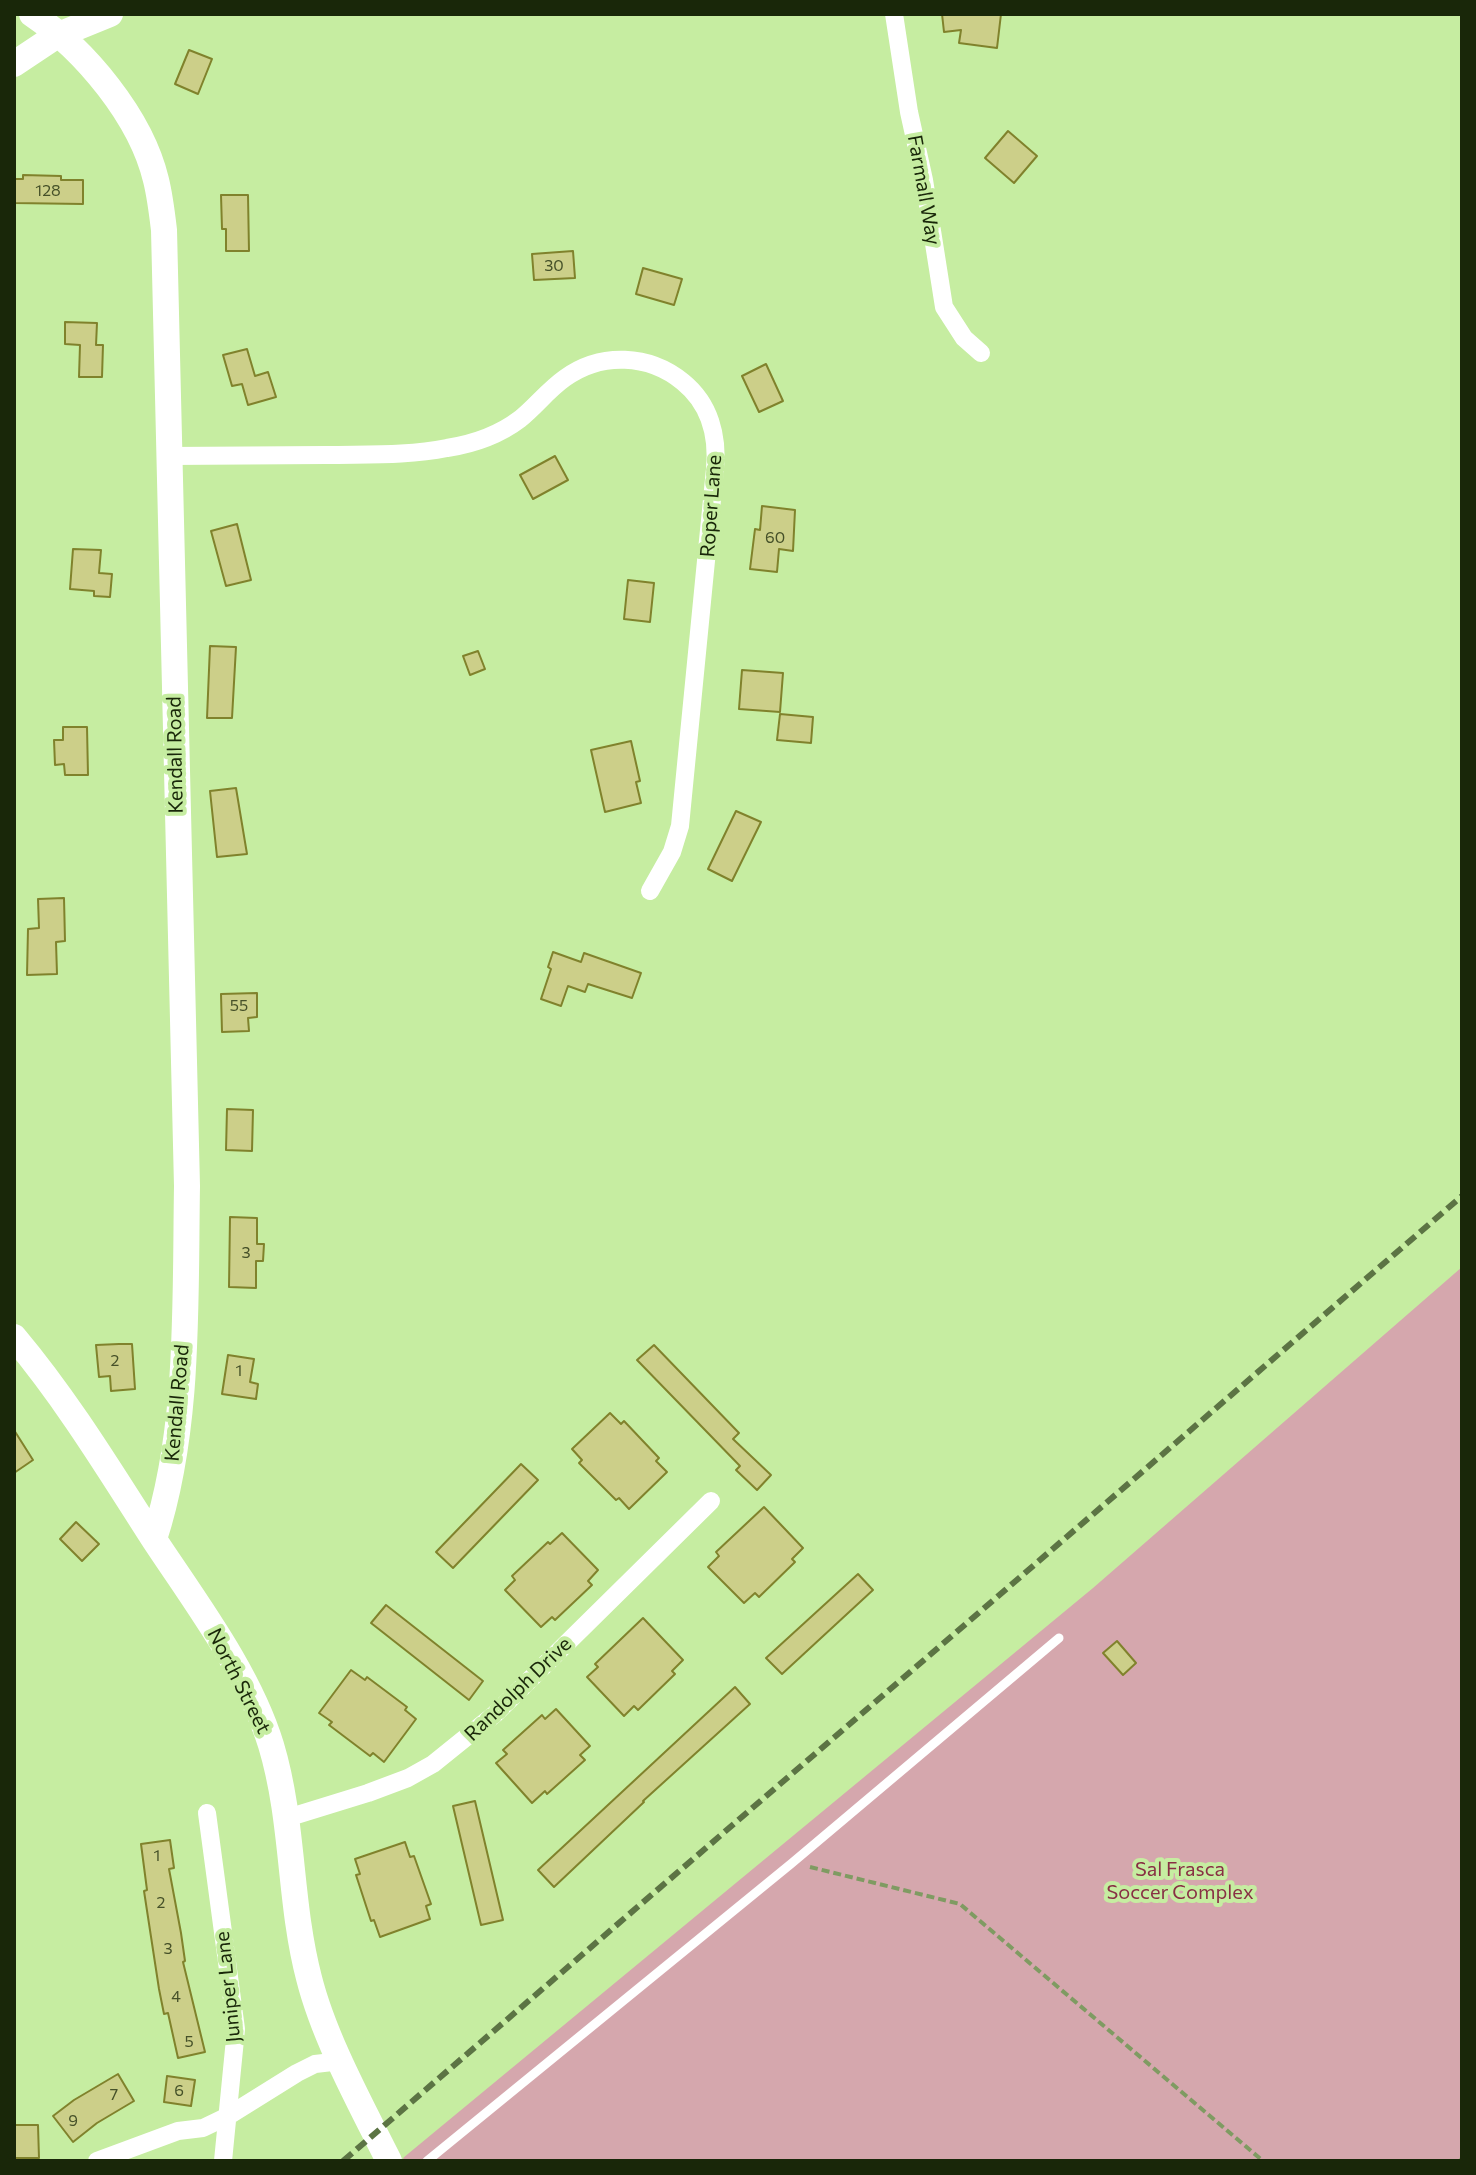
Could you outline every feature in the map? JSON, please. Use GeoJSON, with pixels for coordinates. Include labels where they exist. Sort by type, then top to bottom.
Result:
{"type":"FeatureCollection","features":[{"type":"Feature","properties":{"kind":"street","name":"Kendall Road"},"geometry":{"type":"LineString","coordinates":[[32,14],[61,34],[94,69],[137,131],[156,179],[164,230],[187,1186],[185,1304],[177,1445],[164,1509],[154,1539]]}},
{"type":"Feature","properties":{"kind":"street"},"geometry":{"type":"LineString","coordinates":[[14,64],[61,34],[110,14]]}},
{"type":"Feature","properties":{"kind":"street","name":"Farmall Way"},"geometry":{"type":"LineString","coordinates":[[894,14],[944,307],[964,338],[981,353]]}},
{"type":"Feature","properties":{"kind":"street","name":"Roper Lane"},"geometry":{"type":"LineString","coordinates":[[168,456],[393,454],[472,444],[519,420],[572,373],[598,362],[616,359],[654,364],[686,384],[708,414],[714,431],[715,469],[680,826],[672,852],[650,891]]}},
{"type":"Feature","properties":{"kind":"street","name":"North Street"},"geometry":{"type":"LineString","coordinates":[[14,1337],[51,1381],[210,1624],[249,1692],[270,1743],[283,1790],[299,1928],[309,1979],[341,2061],[389,2161]]}},
{"type":"Feature","properties":{"kind":"street","name":"Randolph Drive"},"geometry":{"type":"LineString","coordinates":[[287,1818],[368,1793],[408,1778],[433,1764],[495,1714],[711,1501]]}},
{"type":"Feature","properties":{"kind":"street","name":"Juniper Lane"},"geometry":{"type":"LineString","coordinates":[[207,1813],[236,2029],[223,2161]]}},
{"type":"Feature","properties":{"kind":"street"},"geometry":{"type":"LineString","coordinates":[[97,2161],[178,2131],[203,2128],[315,2064],[341,2061]]}},
{"type":"Feature","properties":{"kind":"lane"},"geometry":{"type":"LineString","coordinates":[[427,2161],[792,1863],[1059,1638]]}},
{"type":"Feature","properties":{"kind":"path"},"geometry":{"type":"LineString","coordinates":[[792,1863],[960,1904],[1263,2161]]}},
{"type":"Feature","properties":{"kind":"green space","name":"Sal Frasca Soccer Complex"},"geometry":{"type":"Polygon","coordinates":[[[1462,1267],[1462,2161],[405,2161],[403,2158],[1093,1588],[1462,1267]]]}},
{"type":"Feature","properties":{"kind":"building"},"geometry":{"type":"Polygon","coordinates":[[[942,14],[1001,14],[997,48],[959,43],[961,30],[944,32],[942,14]]]}},
{"type":"Feature","properties":{"kind":"building"},"geometry":{"type":"Polygon","coordinates":[[[189,50],[212,59],[198,94],[175,84],[189,50]]]}},
{"type":"Feature","properties":{"kind":"building"},"geometry":{"type":"Polygon","coordinates":[[[1008,131],[1037,156],[1014,183],[985,158],[1008,131]]]}},
{"type":"Feature","properties":{"kind":"building"},"geometry":{"type":"Polygon","coordinates":[[[23,175],[83,180],[83,204],[14,203],[14,179],[23,179],[23,175]]]}},
{"type":"Feature","properties":{"kind":"building"},"geometry":{"type":"Polygon","coordinates":[[[221,195],[248,195],[249,251],[226,251],[221,195]]]}},
{"type":"Feature","properties":{"kind":"building"},"geometry":{"type":"Polygon","coordinates":[[[573,251],[575,278],[534,280],[532,254],[573,251]]]}},
{"type":"Feature","properties":{"kind":"building"},"geometry":{"type":"Polygon","coordinates":[[[643,268],[682,279],[674,305],[636,294],[643,268]]]}},
{"type":"Feature","properties":{"kind":"building"},"geometry":{"type":"Polygon","coordinates":[[[65,322],[97,323],[96,345],[103,345],[102,377],[79,377],[80,345],[65,344],[65,322]]]}},
{"type":"Feature","properties":{"kind":"building"},"geometry":{"type":"Polygon","coordinates":[[[247,349],[255,376],[268,372],[276,397],[248,405],[242,384],[232,386],[223,355],[247,349]]]}},
{"type":"Feature","properties":{"kind":"building"},"geometry":{"type":"Polygon","coordinates":[[[766,364],[783,401],[759,412],[742,376],[766,364]]]}},
{"type":"Feature","properties":{"kind":"building"},"geometry":{"type":"Polygon","coordinates":[[[555,456],[568,480],[533,499],[520,475],[555,456]]]}},
{"type":"Feature","properties":{"kind":"building"},"geometry":{"type":"Polygon","coordinates":[[[762,506],[795,510],[793,551],[779,549],[777,572],[750,569],[755,529],[760,530],[762,506]]]}},
{"type":"Feature","properties":{"kind":"building"},"geometry":{"type":"Polygon","coordinates":[[[237,524],[251,580],[226,586],[211,531],[237,524]]]}},
{"type":"Feature","properties":{"kind":"building"},"geometry":{"type":"Polygon","coordinates":[[[73,549],[101,550],[99,573],[112,574],[110,597],[94,596],[94,591],[70,589],[73,549]]]}},
{"type":"Feature","properties":{"kind":"building"},"geometry":{"type":"Polygon","coordinates":[[[628,580],[654,583],[650,622],[624,619],[628,580]]]}},
{"type":"Feature","properties":{"kind":"building"},"geometry":{"type":"Polygon","coordinates":[[[210,646],[236,647],[232,718],[207,718],[210,646]]]}},
{"type":"Feature","properties":{"kind":"building"},"geometry":{"type":"Polygon","coordinates":[[[478,651],[485,669],[470,675],[463,656],[478,651]]]}},
{"type":"Feature","properties":{"kind":"building"},"geometry":{"type":"Polygon","coordinates":[[[742,670],[783,673],[780,712],[739,709],[742,670]]]}},
{"type":"Feature","properties":{"kind":"building"},"geometry":{"type":"Polygon","coordinates":[[[780,714],[813,717],[811,743],[777,740],[780,714]]]}},
{"type":"Feature","properties":{"kind":"building"},"geometry":{"type":"Polygon","coordinates":[[[63,727],[87,727],[88,775],[65,775],[64,764],[55,765],[54,740],[63,740],[63,727]]]}},
{"type":"Feature","properties":{"kind":"building"},"geometry":{"type":"Polygon","coordinates":[[[631,741],[640,781],[636,782],[641,803],[605,812],[591,750],[631,741]]]}},
{"type":"Feature","properties":{"kind":"building"},"geometry":{"type":"Polygon","coordinates":[[[236,788],[247,854],[217,857],[210,791],[236,788]]]}},
{"type":"Feature","properties":{"kind":"building"},"geometry":{"type":"Polygon","coordinates":[[[736,811],[761,822],[732,881],[708,869],[736,811]]]}},
{"type":"Feature","properties":{"kind":"building"},"geometry":{"type":"Polygon","coordinates":[[[64,898],[65,941],[56,942],[57,974],[27,975],[28,929],[39,928],[38,899],[64,898]]]}},
{"type":"Feature","properties":{"kind":"building"},"geometry":{"type":"Polygon","coordinates":[[[553,952],[581,962],[584,953],[641,973],[632,998],[588,984],[585,992],[568,986],[561,1006],[541,999],[553,952]]]}},
{"type":"Feature","properties":{"kind":"building"},"geometry":{"type":"Polygon","coordinates":[[[257,993],[257,1017],[248,1018],[249,1031],[222,1032],[221,994],[257,993]]]}},
{"type":"Feature","properties":{"kind":"building"},"geometry":{"type":"Polygon","coordinates":[[[227,1109],[253,1110],[252,1151],[226,1150],[227,1109]]]}},
{"type":"Feature","properties":{"kind":"building"},"geometry":{"type":"Polygon","coordinates":[[[230,1217],[257,1218],[257,1244],[264,1244],[263,1261],[256,1261],[256,1288],[229,1287],[230,1217]]]}},
{"type":"Feature","properties":{"kind":"building"},"geometry":{"type":"Polygon","coordinates":[[[132,1344],[135,1389],[111,1391],[110,1376],[99,1377],[96,1345],[132,1344]]]}},
{"type":"Feature","properties":{"kind":"building"},"geometry":{"type":"Polygon","coordinates":[[[654,1345],[739,1433],[733,1439],[771,1475],[757,1490],[736,1470],[740,1466],[637,1360],[654,1345]]]}},
{"type":"Feature","properties":{"kind":"building"},"geometry":{"type":"Polygon","coordinates":[[[228,1355],[254,1359],[250,1382],[258,1384],[256,1399],[222,1394],[228,1355]]]}},
{"type":"Feature","properties":{"kind":"building"},"geometry":{"type":"Polygon","coordinates":[[[610,1413],[621,1424],[624,1421],[659,1458],[656,1461],[667,1472],[629,1509],[579,1463],[582,1460],[572,1449],[610,1413]]]}},
{"type":"Feature","properties":{"kind":"building"},"geometry":{"type":"Polygon","coordinates":[[[14,1430],[33,1460],[14,1473],[14,1430]]]}},
{"type":"Feature","properties":{"kind":"building"},"geometry":{"type":"Polygon","coordinates":[[[521,1464],[538,1480],[453,1568],[436,1552],[521,1464]]]}},
{"type":"Feature","properties":{"kind":"building"},"geometry":{"type":"Polygon","coordinates":[[[764,1507],[803,1548],[792,1559],[795,1562],[759,1597],[755,1593],[744,1603],[708,1567],[719,1556],[716,1552],[764,1507]]]}},
{"type":"Feature","properties":{"kind":"building"},"geometry":{"type":"Polygon","coordinates":[[[76,1522],[99,1544],[82,1561],[60,1539],[76,1522]]]}},
{"type":"Feature","properties":{"kind":"building"},"geometry":{"type":"Polygon","coordinates":[[[562,1533],[598,1570],[588,1581],[592,1585],[555,1620],[552,1617],[541,1627],[505,1590],[515,1580],[512,1576],[562,1533]]]}},
{"type":"Feature","properties":{"kind":"building"},"geometry":{"type":"Polygon","coordinates":[[[858,1574],[873,1590],[782,1674],[766,1658],[858,1574]]]}},
{"type":"Feature","properties":{"kind":"building"},"geometry":{"type":"Polygon","coordinates":[[[386,1605],[483,1681],[469,1700],[371,1623],[386,1605]]]}},
{"type":"Feature","properties":{"kind":"building"},"geometry":{"type":"Polygon","coordinates":[[[643,1618],[683,1660],[672,1671],[675,1674],[638,1710],[634,1706],[624,1716],[587,1677],[598,1667],[595,1664],[643,1618]]]}},
{"type":"Feature","properties":{"kind":"building"},"geometry":{"type":"Polygon","coordinates":[[[1117,1641],[1136,1663],[1123,1675],[1103,1653],[1117,1641]]]}},
{"type":"Feature","properties":{"kind":"building"},"geometry":{"type":"Polygon","coordinates":[[[351,1670],[365,1680],[367,1677],[407,1707],[405,1710],[416,1719],[384,1762],[373,1753],[370,1756],[329,1725],[332,1722],[319,1713],[351,1670]]]}},
{"type":"Feature","properties":{"kind":"building"},"geometry":{"type":"Polygon","coordinates":[[[735,1687],[750,1704],[554,1887],[538,1870],[735,1687]]]}},
{"type":"Feature","properties":{"kind":"building"},"geometry":{"type":"Polygon","coordinates":[[[556,1709],[590,1746],[580,1755],[585,1760],[547,1794],[545,1791],[532,1803],[496,1763],[507,1754],[503,1750],[542,1715],[545,1719],[556,1709]]]}},
{"type":"Feature","properties":{"kind":"building"},"geometry":{"type":"Polygon","coordinates":[[[475,1801],[503,1920],[481,1925],[453,1806],[475,1801]]]}},
{"type":"Feature","properties":{"kind":"building"},"geometry":{"type":"Polygon","coordinates":[[[170,1840],[174,1868],[169,1869],[183,1962],[205,2052],[178,2058],[159,1989],[144,1891],[147,1890],[141,1844],[170,1840]]]}},
{"type":"Feature","properties":{"kind":"building"},"geometry":{"type":"Polygon","coordinates":[[[405,1842],[410,1857],[414,1856],[431,1904],[426,1906],[430,1919],[380,1937],[374,1920],[371,1921],[356,1875],[360,1874],[355,1859],[405,1842]]]}},
{"type":"Feature","properties":{"kind":"building"},"geometry":{"type":"Polygon","coordinates":[[[118,2074],[134,2101],[73,2142],[53,2116],[118,2074]]]}},
{"type":"Feature","properties":{"kind":"building"},"geometry":{"type":"Polygon","coordinates":[[[167,2076],[195,2080],[191,2106],[164,2102],[167,2076]]]}},
{"type":"Feature","properties":{"kind":"building"},"geometry":{"type":"Polygon","coordinates":[[[14,2125],[38,2125],[39,2158],[14,2158],[14,2125]]]}},
{"type":"Feature","properties":{"kind":"railway"},"geometry":{"type":"LineString","coordinates":[[343,2161],[1462,1196]]}}]}
